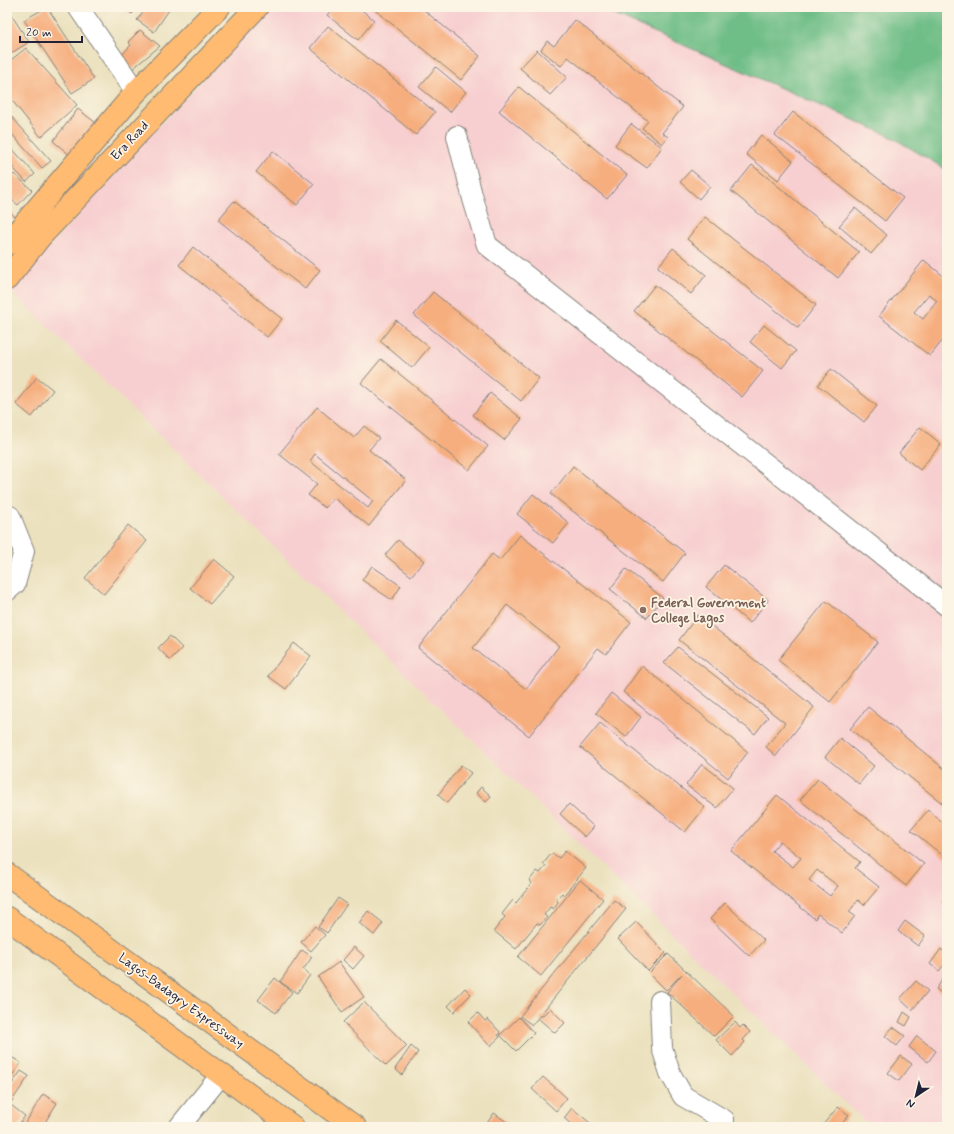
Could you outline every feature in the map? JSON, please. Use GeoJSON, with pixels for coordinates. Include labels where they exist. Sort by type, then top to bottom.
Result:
{"type":"FeatureCollection","features":[{"type":"Feature","properties":{"kind":"main road"},"geometry":{"type":"LineString","coordinates":[[7,244],[136,92],[219,7]]}},
{"type":"Feature","properties":{"kind":"main road","name":"Era Road"},"geometry":{"type":"LineString","coordinates":[[7,279],[40,237],[257,7]]}},
{"type":"Feature","properties":{"kind":"main road","name":"Lagos-Badagry Expressway"},"geometry":{"type":"LineString","coordinates":[[7,874],[354,1127]]}},
{"type":"Feature","properties":{"kind":"main road"},"geometry":{"type":"LineString","coordinates":[[7,918],[293,1127]]}},
{"type":"Feature","properties":{"kind":"street"},"geometry":{"type":"LineString","coordinates":[[78,7],[136,92]]}},
{"type":"Feature","properties":{"kind":"street"},"geometry":{"type":"LineString","coordinates":[[457,136],[472,199],[487,245],[947,606]]}},
{"type":"Feature","properties":{"kind":"street"},"geometry":{"type":"LineString","coordinates":[[7,591],[15,584],[24,551],[10,516]]}},
{"type":"Feature","properties":{"kind":"street"},"geometry":{"type":"LineString","coordinates":[[660,1001],[662,1048],[670,1073],[683,1096],[724,1120],[723,1127]]}},
{"type":"Feature","properties":{"kind":"street"},"geometry":{"type":"LineString","coordinates":[[179,1127],[221,1075]]}},
{"type":"Feature","properties":{"kind":"shaded area","name":"Federal Government College Lagos"},"geometry":{"type":"Polygon","coordinates":[[[272,7],[947,7],[947,1127],[870,1127],[10,290],[144,142],[272,7]]]}},
{"type":"Feature","properties":{"kind":"green space"},"geometry":{"type":"Polygon","coordinates":[[[597,7],[947,7],[947,170],[890,136],[597,7]]]}},
{"type":"Feature","properties":{"kind":"building"},"geometry":{"type":"Polygon","coordinates":[[[47,7],[94,79],[72,93],[24,20],[47,7]]]}},
{"type":"Feature","properties":{"kind":"building"},"geometry":{"type":"Polygon","coordinates":[[[122,7],[137,7],[132,14],[122,7]]]}},
{"type":"Feature","properties":{"kind":"building"},"geometry":{"type":"Polygon","coordinates":[[[147,7],[171,7],[154,32],[137,20],[147,7]]]}},
{"type":"Feature","properties":{"kind":"building"},"geometry":{"type":"Polygon","coordinates":[[[334,7],[358,7],[374,20],[358,40],[327,15],[334,7]]]}},
{"type":"Feature","properties":{"kind":"building"},"geometry":{"type":"Polygon","coordinates":[[[371,7],[420,7],[480,56],[461,80],[371,7]]]}},
{"type":"Feature","properties":{"kind":"building"},"geometry":{"type":"Polygon","coordinates":[[[10,13],[29,42],[7,56],[7,15],[10,13]]]}},
{"type":"Feature","properties":{"kind":"building"},"geometry":{"type":"Polygon","coordinates":[[[575,20],[683,107],[662,133],[668,137],[662,144],[642,128],[648,121],[568,57],[561,66],[541,50],[547,41],[554,46],[575,20]]]}},
{"type":"Feature","properties":{"kind":"building"},"geometry":{"type":"Polygon","coordinates":[[[328,26],[435,112],[416,135],[310,48],[328,26]]]}},
{"type":"Feature","properties":{"kind":"building"},"geometry":{"type":"Polygon","coordinates":[[[140,30],[160,46],[131,70],[120,57],[131,45],[128,42],[140,30]]]}},
{"type":"Feature","properties":{"kind":"building"},"geometry":{"type":"Polygon","coordinates":[[[26,48],[77,105],[41,137],[7,94],[7,63],[26,48]]]}},
{"type":"Feature","properties":{"kind":"building"},"geometry":{"type":"Polygon","coordinates":[[[537,50],[567,77],[550,95],[520,68],[537,50]]]}},
{"type":"Feature","properties":{"kind":"building"},"geometry":{"type":"Polygon","coordinates":[[[436,67],[466,92],[450,112],[419,87],[436,67]]]}},
{"type":"Feature","properties":{"kind":"building"},"geometry":{"type":"Polygon","coordinates":[[[519,87],[627,175],[607,199],[499,111],[519,87]]]}},
{"type":"Feature","properties":{"kind":"building"},"geometry":{"type":"Polygon","coordinates":[[[78,109],[96,123],[70,155],[53,141],[78,109]]]}},
{"type":"Feature","properties":{"kind":"building"},"geometry":{"type":"Polygon","coordinates":[[[793,112],[903,198],[885,221],[775,135],[793,112]]]}},
{"type":"Feature","properties":{"kind":"building"},"geometry":{"type":"Polygon","coordinates":[[[10,115],[51,161],[42,168],[10,132],[7,135],[7,118],[10,115]]]}},
{"type":"Feature","properties":{"kind":"building"},"geometry":{"type":"Polygon","coordinates":[[[631,124],[662,147],[647,168],[615,145],[631,124]]]}},
{"type":"Feature","properties":{"kind":"building"},"geometry":{"type":"Polygon","coordinates":[[[761,135],[793,161],[778,180],[746,154],[761,135]]]}},
{"type":"Feature","properties":{"kind":"building"},"geometry":{"type":"Polygon","coordinates":[[[7,143],[35,174],[26,182],[7,161],[7,143]]]}},
{"type":"Feature","properties":{"kind":"building"},"geometry":{"type":"Polygon","coordinates":[[[273,151],[314,184],[297,205],[256,172],[273,151]]]}},
{"type":"Feature","properties":{"kind":"building"},"geometry":{"type":"Polygon","coordinates":[[[752,165],[859,252],[838,278],[731,191],[752,165]]]}},
{"type":"Feature","properties":{"kind":"building"},"geometry":{"type":"Polygon","coordinates":[[[691,170],[710,186],[699,199],[680,182],[691,170]]]}},
{"type":"Feature","properties":{"kind":"building"},"geometry":{"type":"Polygon","coordinates":[[[14,174],[32,190],[18,205],[7,196],[7,181],[14,174]]]}},
{"type":"Feature","properties":{"kind":"building"},"geometry":{"type":"Polygon","coordinates":[[[234,201],[320,270],[305,289],[218,220],[234,201]]]}},
{"type":"Feature","properties":{"kind":"building"},"geometry":{"type":"Polygon","coordinates":[[[7,208],[15,217],[7,225],[7,208]]]}},
{"type":"Feature","properties":{"kind":"building"},"geometry":{"type":"Polygon","coordinates":[[[855,208],[887,235],[871,254],[839,226],[855,208]]]}},
{"type":"Feature","properties":{"kind":"building"},"geometry":{"type":"Polygon","coordinates":[[[705,217],[816,305],[798,328],[687,239],[705,217]]]}},
{"type":"Feature","properties":{"kind":"building"},"geometry":{"type":"Polygon","coordinates":[[[193,247],[282,319],[267,337],[179,265],[193,247]]]}},
{"type":"Feature","properties":{"kind":"building"},"geometry":{"type":"Polygon","coordinates":[[[673,248],[706,275],[691,294],[658,267],[673,248]]]}},
{"type":"Feature","properties":{"kind":"building"},"geometry":{"type":"Polygon","coordinates":[[[924,260],[947,279],[947,335],[930,356],[879,316],[924,260]],[[929,294],[914,312],[923,319],[937,301],[929,294]]]}},
{"type":"Feature","properties":{"kind":"building"},"geometry":{"type":"Polygon","coordinates":[[[655,285],[763,371],[742,397],[634,311],[655,285]]]}},
{"type":"Feature","properties":{"kind":"building"},"geometry":{"type":"Polygon","coordinates":[[[433,292],[539,378],[521,401],[414,315],[433,292]]]}},
{"type":"Feature","properties":{"kind":"building"},"geometry":{"type":"Polygon","coordinates":[[[396,320],[429,347],[412,368],[380,341],[396,320]]]}},
{"type":"Feature","properties":{"kind":"building"},"geometry":{"type":"Polygon","coordinates":[[[764,325],[796,351],[782,368],[750,342],[764,325]]]}},
{"type":"Feature","properties":{"kind":"building"},"geometry":{"type":"Polygon","coordinates":[[[381,359],[488,446],[469,470],[361,383],[381,359]]]}},
{"type":"Feature","properties":{"kind":"building"},"geometry":{"type":"Polygon","coordinates":[[[831,369],[877,406],[864,422],[818,385],[831,369]]]}},
{"type":"Feature","properties":{"kind":"building"},"geometry":{"type":"Polygon","coordinates":[[[37,377],[53,390],[32,417],[16,404],[37,377]]]}},
{"type":"Feature","properties":{"kind":"building"},"geometry":{"type":"Polygon","coordinates":[[[490,393],[522,419],[504,440],[473,415],[490,393]]]}},
{"type":"Feature","properties":{"kind":"building"},"geometry":{"type":"Polygon","coordinates":[[[7,401],[11,404],[7,410],[7,401]]]}},
{"type":"Feature","properties":{"kind":"building"},"geometry":{"type":"Polygon","coordinates":[[[317,407],[354,438],[364,426],[379,438],[369,450],[406,480],[369,526],[334,498],[325,508],[308,495],[317,484],[279,454],[317,407]],[[315,454],[310,461],[368,508],[373,501],[315,454]]]}},
{"type":"Feature","properties":{"kind":"building"},"geometry":{"type":"Polygon","coordinates":[[[920,427],[941,444],[920,470],[899,453],[920,427]]]}},
{"type":"Feature","properties":{"kind":"building"},"geometry":{"type":"Polygon","coordinates":[[[573,466],[685,553],[663,582],[551,494],[573,466]]]}},
{"type":"Feature","properties":{"kind":"building"},"geometry":{"type":"Polygon","coordinates":[[[533,494],[569,523],[553,543],[517,514],[533,494]]]}},
{"type":"Feature","properties":{"kind":"building"},"geometry":{"type":"Polygon","coordinates":[[[128,525],[147,541],[104,594],[85,578],[128,525]]]}},
{"type":"Feature","properties":{"kind":"building"},"geometry":{"type":"Polygon","coordinates":[[[520,535],[631,622],[606,654],[598,648],[529,736],[418,648],[492,554],[500,560],[520,535]],[[507,605],[473,648],[526,689],[559,646],[507,605]]]}},
{"type":"Feature","properties":{"kind":"building"},"geometry":{"type":"Polygon","coordinates":[[[398,540],[424,561],[411,576],[385,555],[398,540]]]}},
{"type":"Feature","properties":{"kind":"building"},"geometry":{"type":"Polygon","coordinates":[[[214,559],[234,576],[210,604],[190,588],[214,559]]]}},
{"type":"Feature","properties":{"kind":"building"},"geometry":{"type":"Polygon","coordinates":[[[724,565],[768,600],[750,623],[706,587],[724,565]]]}},
{"type":"Feature","properties":{"kind":"building"},"geometry":{"type":"Polygon","coordinates":[[[372,566],[401,586],[392,600],[362,580],[372,566]]]}},
{"type":"Feature","properties":{"kind":"building"},"geometry":{"type":"Polygon","coordinates":[[[626,569],[663,598],[647,618],[610,589],[626,569]]]}},
{"type":"Feature","properties":{"kind":"building"},"geometry":{"type":"Polygon","coordinates":[[[826,601],[878,642],[830,702],[778,660],[826,601]]]}},
{"type":"Feature","properties":{"kind":"building"},"geometry":{"type":"Polygon","coordinates":[[[698,615],[814,707],[776,756],[766,747],[785,723],[679,640],[698,615]]]}},
{"type":"Feature","properties":{"kind":"building"},"geometry":{"type":"Polygon","coordinates":[[[170,636],[182,648],[170,660],[158,648],[170,636]]]}},
{"type":"Feature","properties":{"kind":"building"},"geometry":{"type":"Polygon","coordinates":[[[294,643],[311,656],[286,689],[268,676],[294,643]]]}},
{"type":"Feature","properties":{"kind":"building"},"geometry":{"type":"Polygon","coordinates":[[[678,647],[768,717],[755,734],[664,663],[678,647]]]}},
{"type":"Feature","properties":{"kind":"building"},"geometry":{"type":"Polygon","coordinates":[[[642,666],[748,752],[728,778],[623,692],[642,666]]]}},
{"type":"Feature","properties":{"kind":"building"},"geometry":{"type":"Polygon","coordinates":[[[611,693],[641,717],[626,737],[596,713],[611,693]]]}},
{"type":"Feature","properties":{"kind":"building"},"geometry":{"type":"Polygon","coordinates":[[[868,707],[947,771],[947,807],[850,729],[868,707]]]}},
{"type":"Feature","properties":{"kind":"building"},"geometry":{"type":"Polygon","coordinates":[[[600,723],[705,807],[685,832],[580,747],[600,723]]]}},
{"type":"Feature","properties":{"kind":"building"},"geometry":{"type":"Polygon","coordinates":[[[840,738],[874,766],[859,784],[825,757],[840,738]]]}},
{"type":"Feature","properties":{"kind":"building"},"geometry":{"type":"Polygon","coordinates":[[[702,764],[733,788],[717,808],[686,785],[702,764]]]}},
{"type":"Feature","properties":{"kind":"building"},"geometry":{"type":"Polygon","coordinates":[[[461,765],[471,773],[447,803],[438,795],[461,765]]]}},
{"type":"Feature","properties":{"kind":"building"},"geometry":{"type":"Polygon","coordinates":[[[818,779],[924,864],[906,886],[800,800],[818,779]]]}},
{"type":"Feature","properties":{"kind":"building"},"geometry":{"type":"Polygon","coordinates":[[[481,787],[491,796],[486,802],[476,793],[481,787]]]}},
{"type":"Feature","properties":{"kind":"building"},"geometry":{"type":"Polygon","coordinates":[[[777,795],[860,862],[855,868],[879,887],[864,905],[858,900],[849,912],[855,916],[842,933],[818,914],[815,919],[731,851],[777,795]],[[780,841],[772,851],[793,867],[801,858],[780,841]],[[817,870],[809,880],[830,896],[838,886],[817,870]]]}},
{"type":"Feature","properties":{"kind":"building"},"geometry":{"type":"Polygon","coordinates":[[[569,804],[594,827],[585,837],[560,814],[569,804]]]}},
{"type":"Feature","properties":{"kind":"building"},"geometry":{"type":"Polygon","coordinates":[[[928,810],[947,826],[946,858],[911,830],[928,810]]]}},
{"type":"Feature","properties":{"kind":"building"},"geometry":{"type":"Polygon","coordinates":[[[565,851],[586,868],[564,895],[562,893],[556,899],[558,902],[553,909],[550,907],[544,915],[547,917],[540,925],[537,923],[516,949],[494,931],[505,917],[502,914],[513,900],[516,903],[532,883],[529,881],[537,871],[540,873],[546,866],[543,864],[552,853],[559,858],[565,851]]]}},
{"type":"Feature","properties":{"kind":"building"},"geometry":{"type":"Polygon","coordinates":[[[580,880],[603,899],[541,976],[518,957],[580,880]]]}},
{"type":"Feature","properties":{"kind":"building"},"geometry":{"type":"Polygon","coordinates":[[[947,896],[947,905],[943,901],[947,896]]]}},
{"type":"Feature","properties":{"kind":"building"},"geometry":{"type":"Polygon","coordinates":[[[338,898],[347,904],[327,933],[318,927],[338,898]]]}},
{"type":"Feature","properties":{"kind":"building"},"geometry":{"type":"Polygon","coordinates":[[[614,900],[626,909],[532,1025],[520,1016],[614,900]]]}},
{"type":"Feature","properties":{"kind":"building"},"geometry":{"type":"Polygon","coordinates":[[[725,903],[764,940],[749,956],[710,919],[725,903]]]}},
{"type":"Feature","properties":{"kind":"building"},"geometry":{"type":"Polygon","coordinates":[[[368,911],[383,923],[374,935],[359,923],[368,911]]]}},
{"type":"Feature","properties":{"kind":"building"},"geometry":{"type":"Polygon","coordinates":[[[905,921],[925,936],[918,946],[898,931],[905,921]]]}},
{"type":"Feature","properties":{"kind":"building"},"geometry":{"type":"Polygon","coordinates":[[[636,922],[666,953],[648,971],[618,939],[636,922]]]}},
{"type":"Feature","properties":{"kind":"building"},"geometry":{"type":"Polygon","coordinates":[[[315,926],[325,935],[311,951],[301,942],[315,926]]]}},
{"type":"Feature","properties":{"kind":"building"},"geometry":{"type":"Polygon","coordinates":[[[354,947],[364,956],[353,969],[343,960],[354,947]]]}},
{"type":"Feature","properties":{"kind":"building"},"geometry":{"type":"Polygon","coordinates":[[[941,949],[947,954],[947,961],[939,971],[930,964],[941,949]]]}},
{"type":"Feature","properties":{"kind":"building"},"geometry":{"type":"Polygon","coordinates":[[[302,950],[312,957],[303,970],[310,975],[297,993],[280,982],[302,950]]]}},
{"type":"Feature","properties":{"kind":"building"},"geometry":{"type":"Polygon","coordinates":[[[668,954],[734,1016],[714,1036],[667,992],[682,974],[666,990],[649,973],[668,954]]]}},
{"type":"Feature","properties":{"kind":"building"},"geometry":{"type":"Polygon","coordinates":[[[339,962],[364,997],[342,1012],[318,977],[339,962]]]}},
{"type":"Feature","properties":{"kind":"building"},"geometry":{"type":"Polygon","coordinates":[[[947,973],[947,997],[936,989],[947,973]]]}},
{"type":"Feature","properties":{"kind":"building"},"geometry":{"type":"Polygon","coordinates":[[[275,978],[292,992],[276,1013],[258,1000],[275,978]]]}},
{"type":"Feature","properties":{"kind":"building"},"geometry":{"type":"Polygon","coordinates":[[[916,981],[928,991],[912,1010],[900,999],[916,981]]]}},
{"type":"Feature","properties":{"kind":"building"},"geometry":{"type":"Polygon","coordinates":[[[465,988],[471,994],[454,1012],[448,1006],[465,988]]]}},
{"type":"Feature","properties":{"kind":"building"},"geometry":{"type":"Polygon","coordinates":[[[364,1002],[407,1046],[386,1066],[343,1022],[364,1002]]]}},
{"type":"Feature","properties":{"kind":"building"},"geometry":{"type":"Polygon","coordinates":[[[550,1008],[565,1023],[555,1033],[539,1019],[550,1008]]]}},
{"type":"Feature","properties":{"kind":"building"},"geometry":{"type":"Polygon","coordinates":[[[904,1012],[911,1017],[906,1026],[899,1022],[904,1012]]]}},
{"type":"Feature","properties":{"kind":"building"},"geometry":{"type":"Polygon","coordinates":[[[478,1013],[485,1021],[488,1019],[500,1032],[498,1035],[500,1037],[490,1046],[468,1022],[478,1013]]]}},
{"type":"Feature","properties":{"kind":"building"},"geometry":{"type":"Polygon","coordinates":[[[519,1017],[534,1033],[516,1051],[500,1035],[519,1017]]]}},
{"type":"Feature","properties":{"kind":"building"},"geometry":{"type":"Polygon","coordinates":[[[735,1022],[740,1028],[743,1025],[750,1032],[743,1040],[745,1042],[732,1056],[716,1040],[735,1022]]]}},
{"type":"Feature","properties":{"kind":"building"},"geometry":{"type":"Polygon","coordinates":[[[893,1027],[905,1036],[897,1046],[885,1036],[893,1027]]]}},
{"type":"Feature","properties":{"kind":"building"},"geometry":{"type":"Polygon","coordinates":[[[917,1036],[936,1051],[928,1062],[909,1047],[917,1036]]]}},
{"type":"Feature","properties":{"kind":"building"},"geometry":{"type":"Polygon","coordinates":[[[411,1046],[418,1052],[402,1075],[395,1069],[411,1046]]]}},
{"type":"Feature","properties":{"kind":"building"},"geometry":{"type":"Polygon","coordinates":[[[10,1056],[21,1063],[7,1083],[7,1060],[10,1056]]]}},
{"type":"Feature","properties":{"kind":"building"},"geometry":{"type":"Polygon","coordinates":[[[901,1056],[912,1064],[899,1081],[888,1073],[901,1056]]]}},
{"type":"Feature","properties":{"kind":"building"},"geometry":{"type":"Polygon","coordinates":[[[21,1071],[29,1076],[7,1108],[7,1091],[21,1071]]]}},
{"type":"Feature","properties":{"kind":"building"},"geometry":{"type":"Polygon","coordinates":[[[543,1077],[567,1098],[556,1111],[532,1089],[543,1077]]]}},
{"type":"Feature","properties":{"kind":"building"},"geometry":{"type":"Polygon","coordinates":[[[43,1094],[57,1103],[42,1127],[23,1127],[43,1094]]]}},
{"type":"Feature","properties":{"kind":"building"},"geometry":{"type":"Polygon","coordinates":[[[11,1105],[25,1116],[17,1127],[7,1126],[7,1110],[11,1105]]]}},
{"type":"Feature","properties":{"kind":"building"},"geometry":{"type":"Polygon","coordinates":[[[838,1107],[849,1115],[839,1127],[821,1127],[838,1107]]]}},
{"type":"Feature","properties":{"kind":"building"},"geometry":{"type":"Polygon","coordinates":[[[572,1108],[595,1127],[574,1127],[564,1118],[572,1108]]]}},
{"type":"Feature","properties":{"kind":"building"},"geometry":{"type":"Polygon","coordinates":[[[494,1113],[511,1125],[510,1127],[485,1126],[494,1113]]]}},
{"type":"Feature","properties":{"kind":"place","name":"Federal Government College Lagos"},"geometry":{"type":"Point","coordinates":[643,610]}}]}
